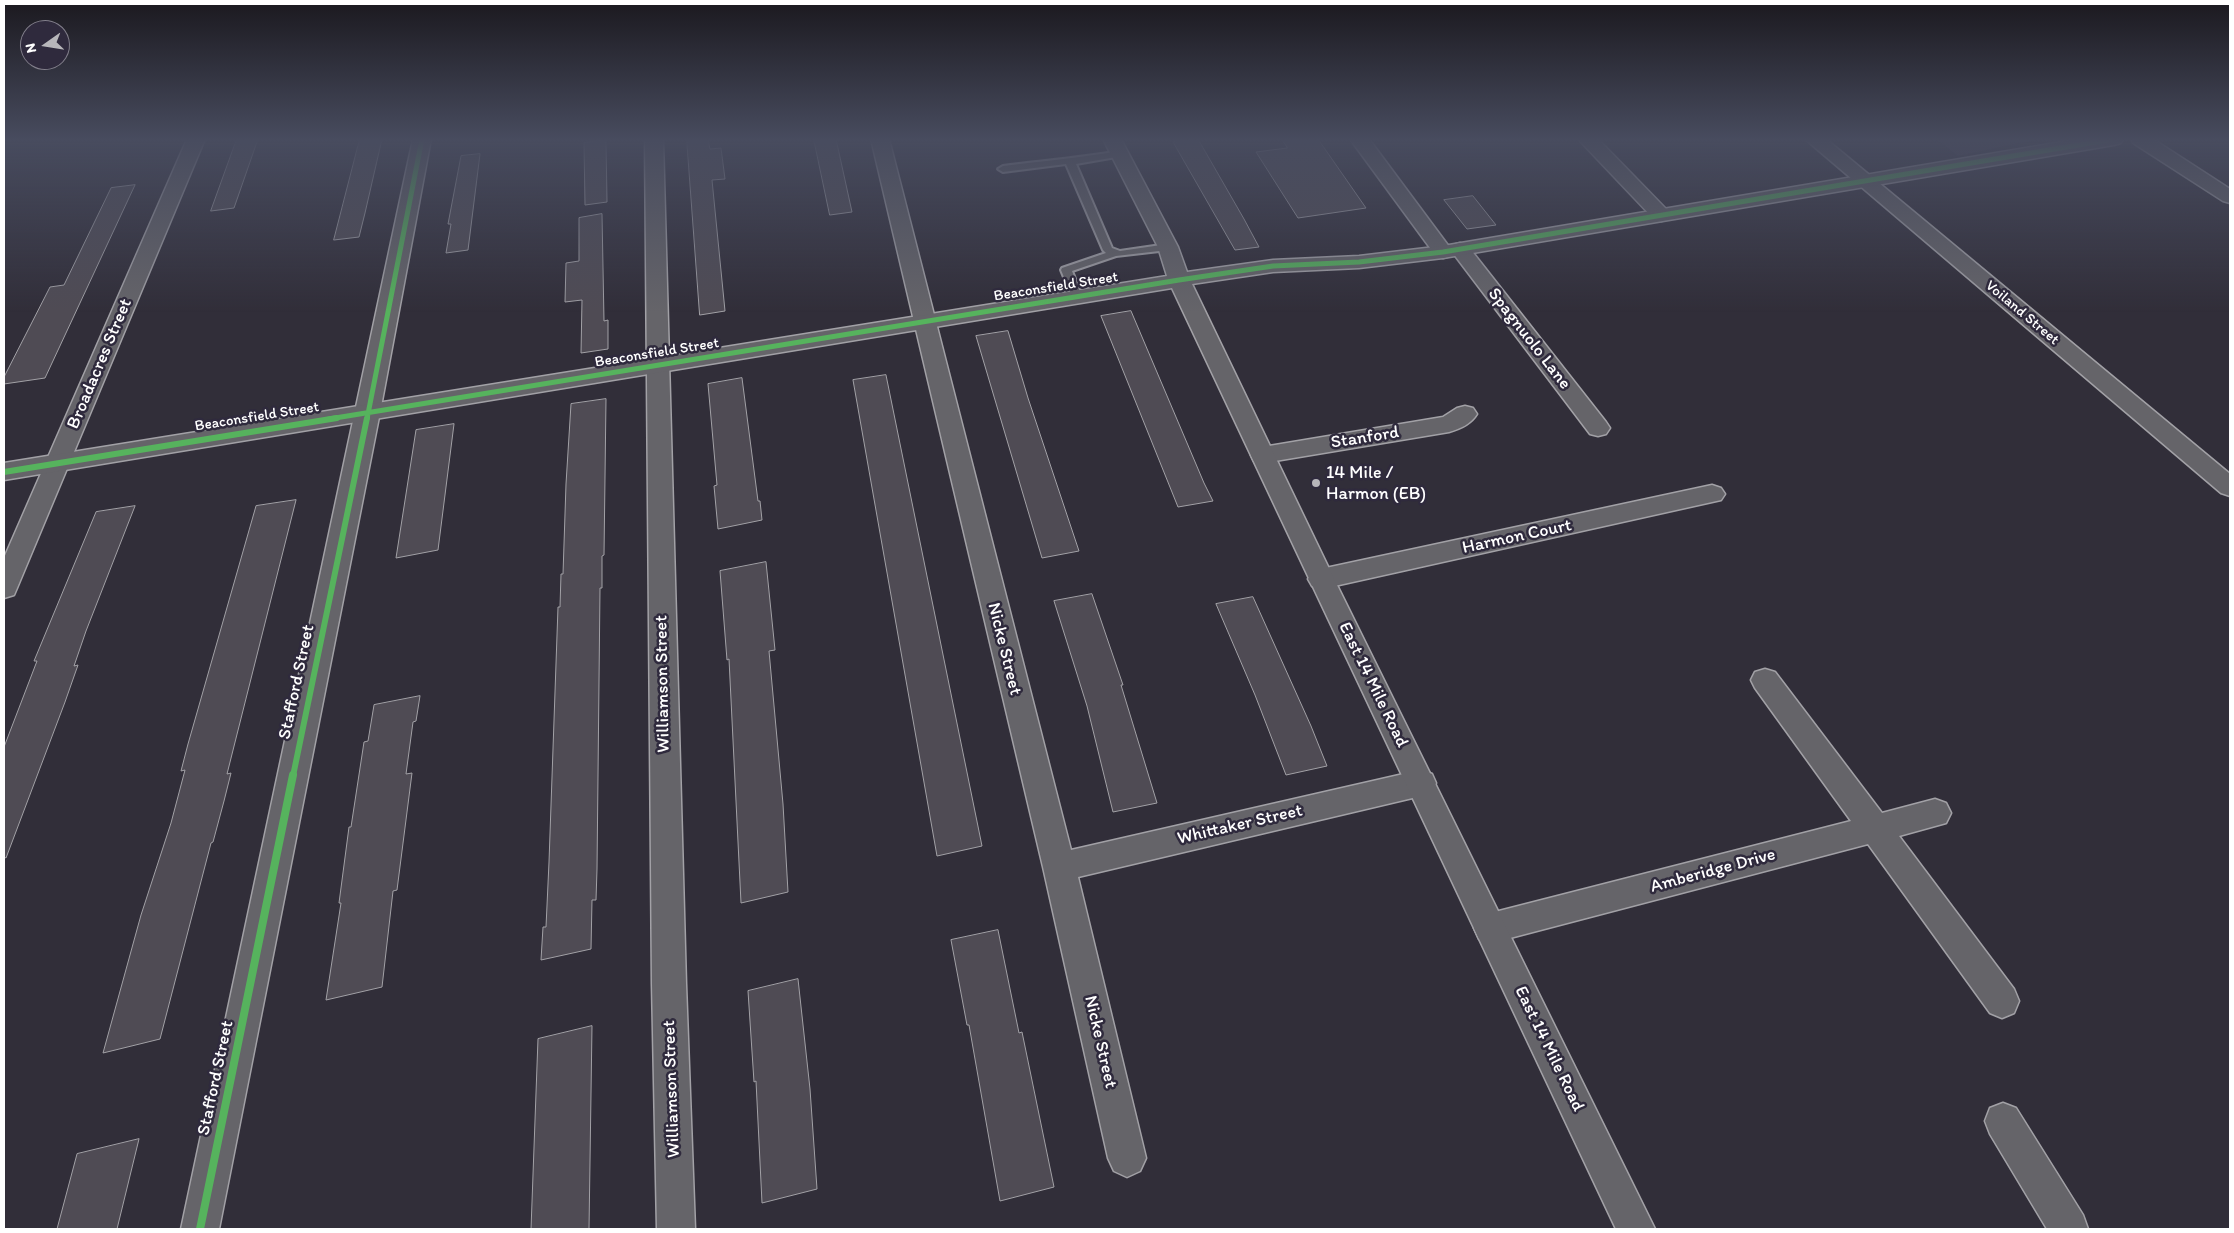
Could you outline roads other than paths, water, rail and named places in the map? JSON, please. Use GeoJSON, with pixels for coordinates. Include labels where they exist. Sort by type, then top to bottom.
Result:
{"type":"FeatureCollection","features":[{"type":"Feature","properties":{"kind":"street","name":"Broadacres Street"},"geometry":{"type":"LineString","coordinates":[[4,588],[171,197]]}},
{"type":"Feature","properties":{"kind":"street","name":"Stafford Street"},"geometry":{"type":"LineString","coordinates":[[200,1229],[411,197]]}},
{"type":"Feature","properties":{"kind":"street","name":"Williamson Street"},"geometry":{"type":"LineString","coordinates":[[655,197],[676,1229]]}},
{"type":"Feature","properties":{"kind":"street","name":"Nicke Street"},"geometry":{"type":"LineString","coordinates":[[894,197],[1059,867],[1128,1158]]}},
{"type":"Feature","properties":{"kind":"street","name":"East 14 Mile Road"},"geometry":{"type":"LineString","coordinates":[[1142,197],[1168,247],[1180,280],[1321,579],[1636,1229]]}},
{"type":"Feature","properties":{"kind":"street","name":"Spagnuolo Lane"},"geometry":{"type":"LineString","coordinates":[[1407,197],[1598,428]]}},
{"type":"Feature","properties":{"kind":"street"},"geometry":{"type":"LineString","coordinates":[[1643,197],[1661,215]]}},
{"type":"Feature","properties":{"kind":"street","name":"Beaconsfield Street"},"geometry":{"type":"LineString","coordinates":[[4,472],[1180,280],[1273,266],[1359,262],[1452,250],[1772,197]]}},
{"type":"Feature","properties":{"kind":"street","name":"Voiland Street"},"geometry":{"type":"LineString","coordinates":[[1884,197],[2230,487]]}},
{"type":"Feature","properties":{"kind":"street","name":"Stanford"},"geometry":{"type":"LineString","coordinates":[[1263,455],[1450,424],[1465,414]]}},
{"type":"Feature","properties":{"kind":"street","name":"Harmon Court"},"geometry":{"type":"LineString","coordinates":[[1321,579],[1712,494]]}},
{"type":"Feature","properties":{"kind":"street"},"geometry":{"type":"LineString","coordinates":[[1765,680],[1873,829],[2002,1001]]}},
{"type":"Feature","properties":{"kind":"street","name":"Whittaker Street"},"geometry":{"type":"LineString","coordinates":[[1059,867],[1421,784]]}},
{"type":"Feature","properties":{"kind":"street","name":"Amberidge Drive"},"geometry":{"type":"LineString","coordinates":[[1491,928],[1935,813]]}},
{"type":"Feature","properties":{"kind":"street"},"geometry":{"type":"LineString","coordinates":[[2003,1121],[2069,1229]]}},
{"type":"Feature","properties":{"kind":"lane"},"geometry":{"type":"LineString","coordinates":[[1084,197],[1108,250],[1113,254]]}},
{"type":"Feature","properties":{"kind":"lane"},"geometry":{"type":"LineString","coordinates":[[1076,297],[1066,270],[1113,254],[1168,247]]}},
{"type":"Feature","properties":{"kind":"place","name":"14 Mile / Harmon (EB)"},"geometry":{"type":"Point","coordinates":[1316,483]}}]}
